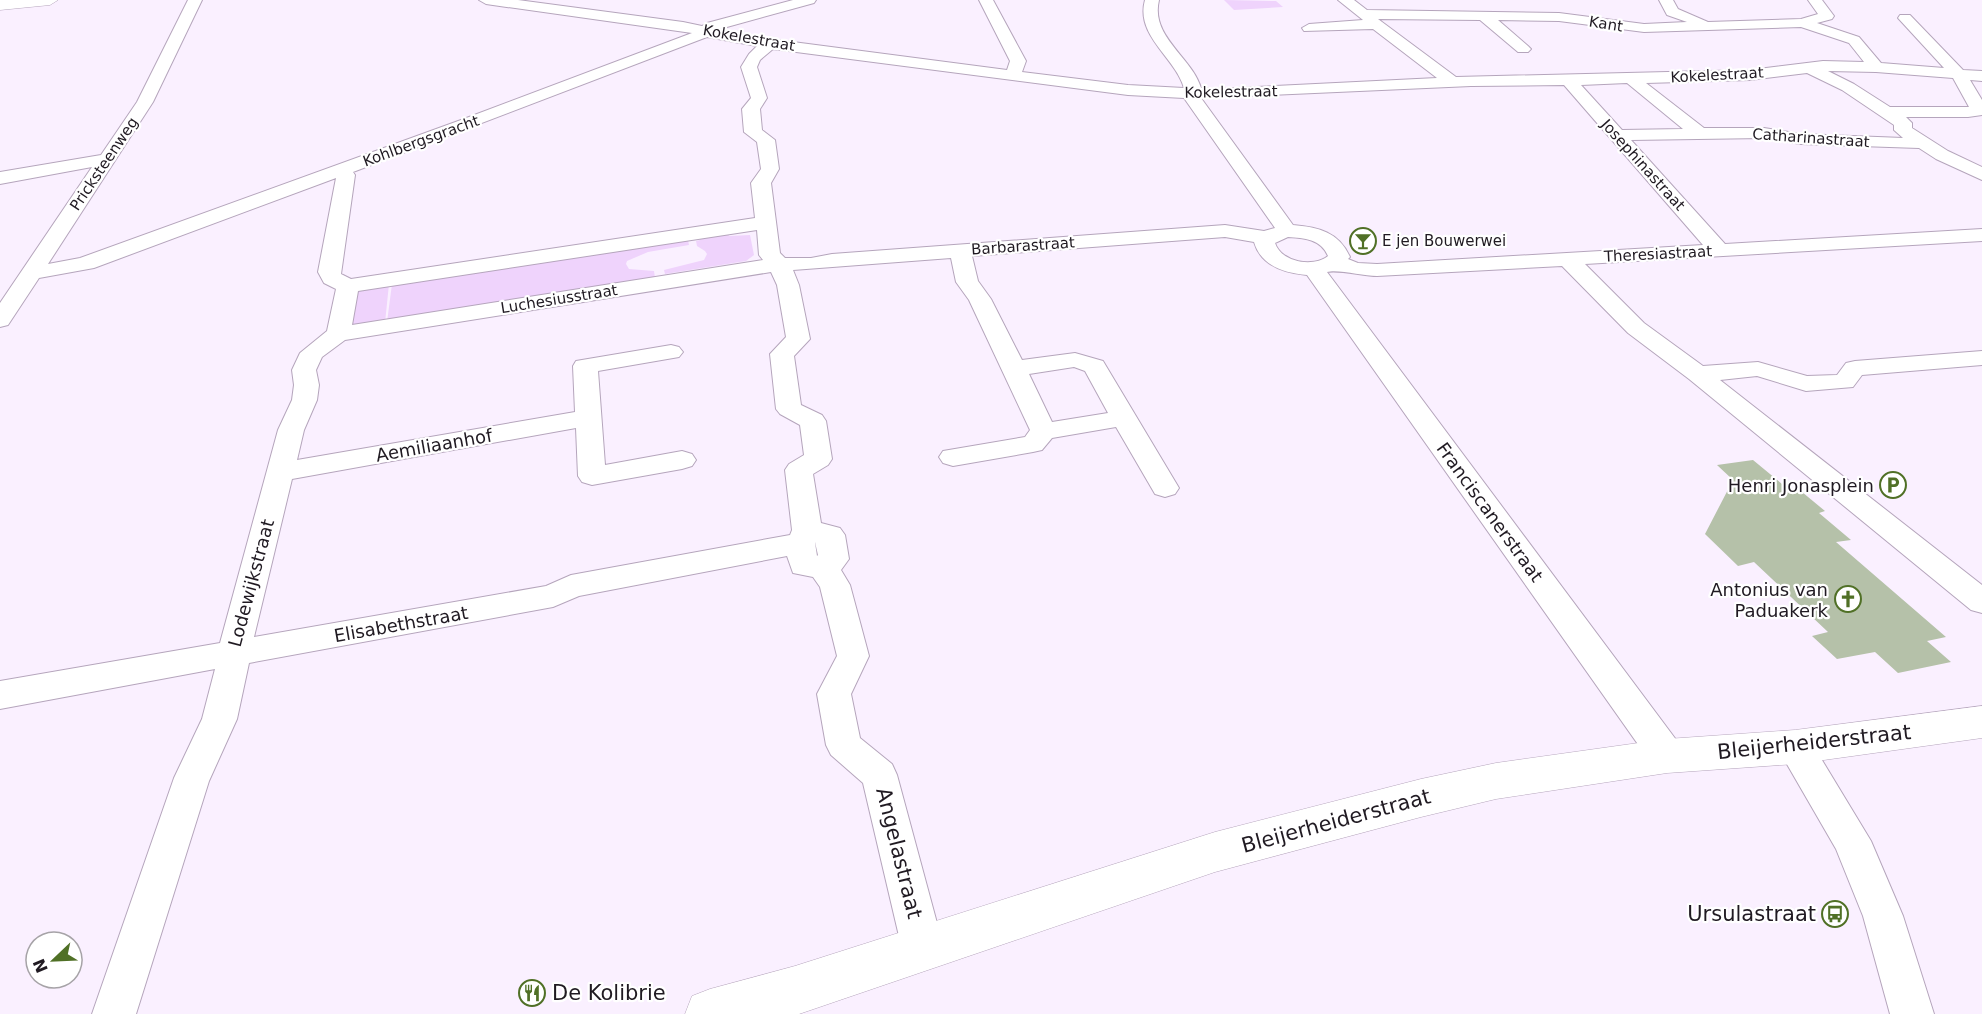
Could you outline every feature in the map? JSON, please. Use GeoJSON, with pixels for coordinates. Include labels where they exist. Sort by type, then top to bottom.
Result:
{"type":"FeatureCollection","features":[{"type":"Feature","properties":{"kind":"street"},"geometry":{"type":"LineString","coordinates":[[0,4],[50,0]]}},
{"type":"Feature","properties":{"kind":"street","name":"Pricksteenweg"},"geometry":{"type":"LineString","coordinates":[[0,320],[145,102],[195,0]]}},
{"type":"Feature","properties":{"kind":"street","name":"Kokelestraat"},"geometry":{"type":"LineString","coordinates":[[486,0],[594,13],[770,44],[1128,90],[1192,94],[1452,82],[1750,75],[1808,67],[1876,67],[1982,76]]}},
{"type":"Feature","properties":{"kind":"street","name":"Kohlbergsgracht"},"geometry":{"type":"LineString","coordinates":[[30,273],[86,263],[580,82],[706,32],[712,26],[808,0]]}},
{"type":"Feature","properties":{"kind":"street"},"geometry":{"type":"LineString","coordinates":[[986,0],[1018,61],[1011,76]]}},
{"type":"Feature","properties":{"kind":"street"},"geometry":{"type":"LineString","coordinates":[[1152,0],[1149,6],[1152,25],[1193,86],[1193,101],[1277,234]]}},
{"type":"Feature","properties":{"kind":"street"},"geometry":{"type":"LineString","coordinates":[[1345,0],[1452,82]]}},
{"type":"Feature","properties":{"kind":"street"},"geometry":{"type":"LineString","coordinates":[[1490,0],[1508,15]]}},
{"type":"Feature","properties":{"kind":"street"},"geometry":{"type":"LineString","coordinates":[[1815,0],[1827,16],[1819,18]]}},
{"type":"Feature","properties":{"kind":"street","name":"Kant"},"geometry":{"type":"LineString","coordinates":[[1672,28],[1665,13],[1669,6],[1707,25]]}},
{"type":"Feature","properties":{"kind":"street","name":"Kant"},"geometry":{"type":"LineString","coordinates":[[1362,14],[1541,16],[1635,28],[1802,23],[1819,18]]}},
{"type":"Feature","properties":{"kind":"street"},"geometry":{"type":"LineString","coordinates":[[1484,16],[1523,49]]}},
{"type":"Feature","properties":{"kind":"street"},"geometry":{"type":"LineString","coordinates":[[1503,31],[1543,30],[1541,16]]}},
{"type":"Feature","properties":{"kind":"street"},"geometry":{"type":"LineString","coordinates":[[1819,18],[1856,30],[1839,34]]}},
{"type":"Feature","properties":{"kind":"street"},"geometry":{"type":"LineString","coordinates":[[1887,112],[1976,111],[1978,107],[1958,74],[1905,18]]}},
{"type":"Feature","properties":{"kind":"street","name":"Kant"},"geometry":{"type":"LineString","coordinates":[[1802,23],[1854,40],[1876,67]]}},
{"type":"Feature","properties":{"kind":"street"},"geometry":{"type":"LineString","coordinates":[[1309,28],[1376,24]]}},
{"type":"Feature","properties":{"kind":"street","name":"Angelastraat"},"geometry":{"type":"LineString","coordinates":[[770,44],[748,63],[748,70],[759,98],[751,109],[753,132],[766,140],[770,169],[761,183],[770,255],[779,264],[788,285],[798,339],[782,354],[789,410],[813,421],[818,459],[799,470],[804,565],[823,568],[835,585],[853,656],[834,694],[844,745],[879,775],[923,949]]}},
{"type":"Feature","properties":{"kind":"street"},"geometry":{"type":"LineString","coordinates":[[1808,67],[1848,87],[1887,112],[1903,123],[1903,130],[1942,155],[1981,174]]}},
{"type":"Feature","properties":{"kind":"street"},"geometry":{"type":"LineString","coordinates":[[1631,79],[1700,134]]}},
{"type":"Feature","properties":{"kind":"street","name":"Josephinastraat"},"geometry":{"type":"LineString","coordinates":[[1568,80],[1719,250]]}},
{"type":"Feature","properties":{"kind":"street","name":"Catharinastraat"},"geometry":{"type":"LineString","coordinates":[[1616,135],[1764,133],[1800,139],[1923,143]]}},
{"type":"Feature","properties":{"kind":"street"},"geometry":{"type":"LineString","coordinates":[[0,178],[107,159]]}},
{"type":"Feature","properties":{"kind":"street"},"geometry":{"type":"LineString","coordinates":[[339,171],[346,175],[329,272],[332,278],[348,286],[765,223]]}},
{"type":"Feature","properties":{"kind":"street","name":"Barbarastraat"},"geometry":{"type":"LineString","coordinates":[[779,264],[811,264],[832,260],[1225,231],[1277,234],[1307,232],[1324,237],[1339,257],[1325,265]]}},
{"type":"Feature","properties":{"kind":"street","name":"Theresiastraat"},"geometry":{"type":"LineString","coordinates":[[1277,234],[1264,242],[1264,248],[1280,263],[1367,270],[1982,235]]}},
{"type":"Feature","properties":{"kind":"street"},"geometry":{"type":"LineString","coordinates":[[960,250],[968,282],[980,299],[1044,431]]}},
{"type":"Feature","properties":{"kind":"street"},"geometry":{"type":"LineString","coordinates":[[1567,260],[1636,328],[1698,374],[1982,602]]}},
{"type":"Feature","properties":{"kind":"street","name":"Luchesiusstraat"},"geometry":{"type":"LineString","coordinates":[[338,334],[779,264]]}},
{"type":"Feature","properties":{"kind":"street","name":"Franciscanerstraat"},"geometry":{"type":"LineString","coordinates":[[1325,265],[1667,756]]}},
{"type":"Feature","properties":{"kind":"street"},"geometry":{"type":"LineString","coordinates":[[338,334],[348,286]]}},
{"type":"Feature","properties":{"kind":"street","name":"Lodewijkstraat"},"geometry":{"type":"LineString","coordinates":[[114,1014],[192,778],[208,751],[230,685],[232,655],[291,429],[300,415],[309,381],[304,370],[307,359],[338,334]]}},
{"type":"Feature","properties":{"kind":"street"},"geometry":{"type":"LineString","coordinates":[[671,352],[585,366],[592,476],[682,460]]}},
{"type":"Feature","properties":{"kind":"street"},"geometry":{"type":"LineString","coordinates":[[1698,374],[1758,369],[1806,384],[1844,382],[1855,368],[1982,358]]}},
{"type":"Feature","properties":{"kind":"street"},"geometry":{"type":"LineString","coordinates":[[1014,369],[1075,360],[1094,366],[1165,488]]}},
{"type":"Feature","properties":{"kind":"street","name":"Aemiliaanhof"},"geometry":{"type":"LineString","coordinates":[[281,472],[588,418]]}},
{"type":"Feature","properties":{"kind":"street"},"geometry":{"type":"LineString","coordinates":[[952,457],[1033,444],[1044,431],[1124,418]]}},
{"type":"Feature","properties":{"kind":"street","name":"Elisabethstraat"},"geometry":{"type":"LineString","coordinates":[[0,695],[553,596],[571,586],[804,537]]}},
{"type":"Feature","properties":{"kind":"street","name":"Bleijerheiderstraat"},"geometry":{"type":"LineString","coordinates":[[727,1012],[1215,852],[1421,798],[1496,782],[1667,756],[1795,747],[1982,722]]}},
{"type":"Feature","properties":{"kind":"street"},"geometry":{"type":"LineString","coordinates":[[1795,747],[1852,841],[1883,916],[1912,1014]]}},
{"type":"Feature","properties":{"kind":"shaded area"},"geometry":{"type":"Polygon","coordinates":[[[1224,0],[1276,1],[1283,7],[1234,10],[1224,0]]]}},
{"type":"Feature","properties":{"kind":"shaded area"},"geometry":{"type":"Polygon","coordinates":[[[728,233],[729,236],[750,235],[754,255],[746,261],[665,274],[664,270],[704,260],[707,254],[697,246],[696,241],[700,240],[699,238],[728,233]]]}},
{"type":"Feature","properties":{"kind":"shaded area"},"geometry":{"type":"Polygon","coordinates":[[[688,240],[689,245],[648,252],[627,261],[629,269],[654,271],[655,278],[387,322],[392,284],[688,240]]]}},
{"type":"Feature","properties":{"kind":"shaded area"},"geometry":{"type":"Polygon","coordinates":[[[389,284],[385,323],[351,324],[356,293],[362,289],[389,284]]]}},
{"type":"Feature","properties":{"kind":"building","name":"Antonius van Paduakerk"},"geometry":{"type":"Polygon","coordinates":[[[1753,460],[1793,493],[1802,492],[1825,511],[1819,513],[1851,540],[1836,542],[1946,637],[1927,641],[1951,662],[1898,673],[1875,652],[1837,659],[1812,636],[1828,632],[1754,562],[1738,566],[1705,534],[1733,480],[1717,465],[1753,460]]]}},
{"type":"Feature","properties":{"kind":"place","name":"E jen Bouwerwei"},"geometry":{"type":"Point","coordinates":[1363,241]}},
{"type":"Feature","properties":{"kind":"place","name":"Henri Jonasplein"},"geometry":{"type":"Point","coordinates":[1893,485]}},
{"type":"Feature","properties":{"kind":"place","name":"Antonius van Paduakerk"},"geometry":{"type":"Point","coordinates":[1848,599]}},
{"type":"Feature","properties":{"kind":"place","name":"Ursulastraat"},"geometry":{"type":"Point","coordinates":[1835,914]}},
{"type":"Feature","properties":{"kind":"place","name":"De Kolibrie"},"geometry":{"type":"Point","coordinates":[532,993]}}]}
